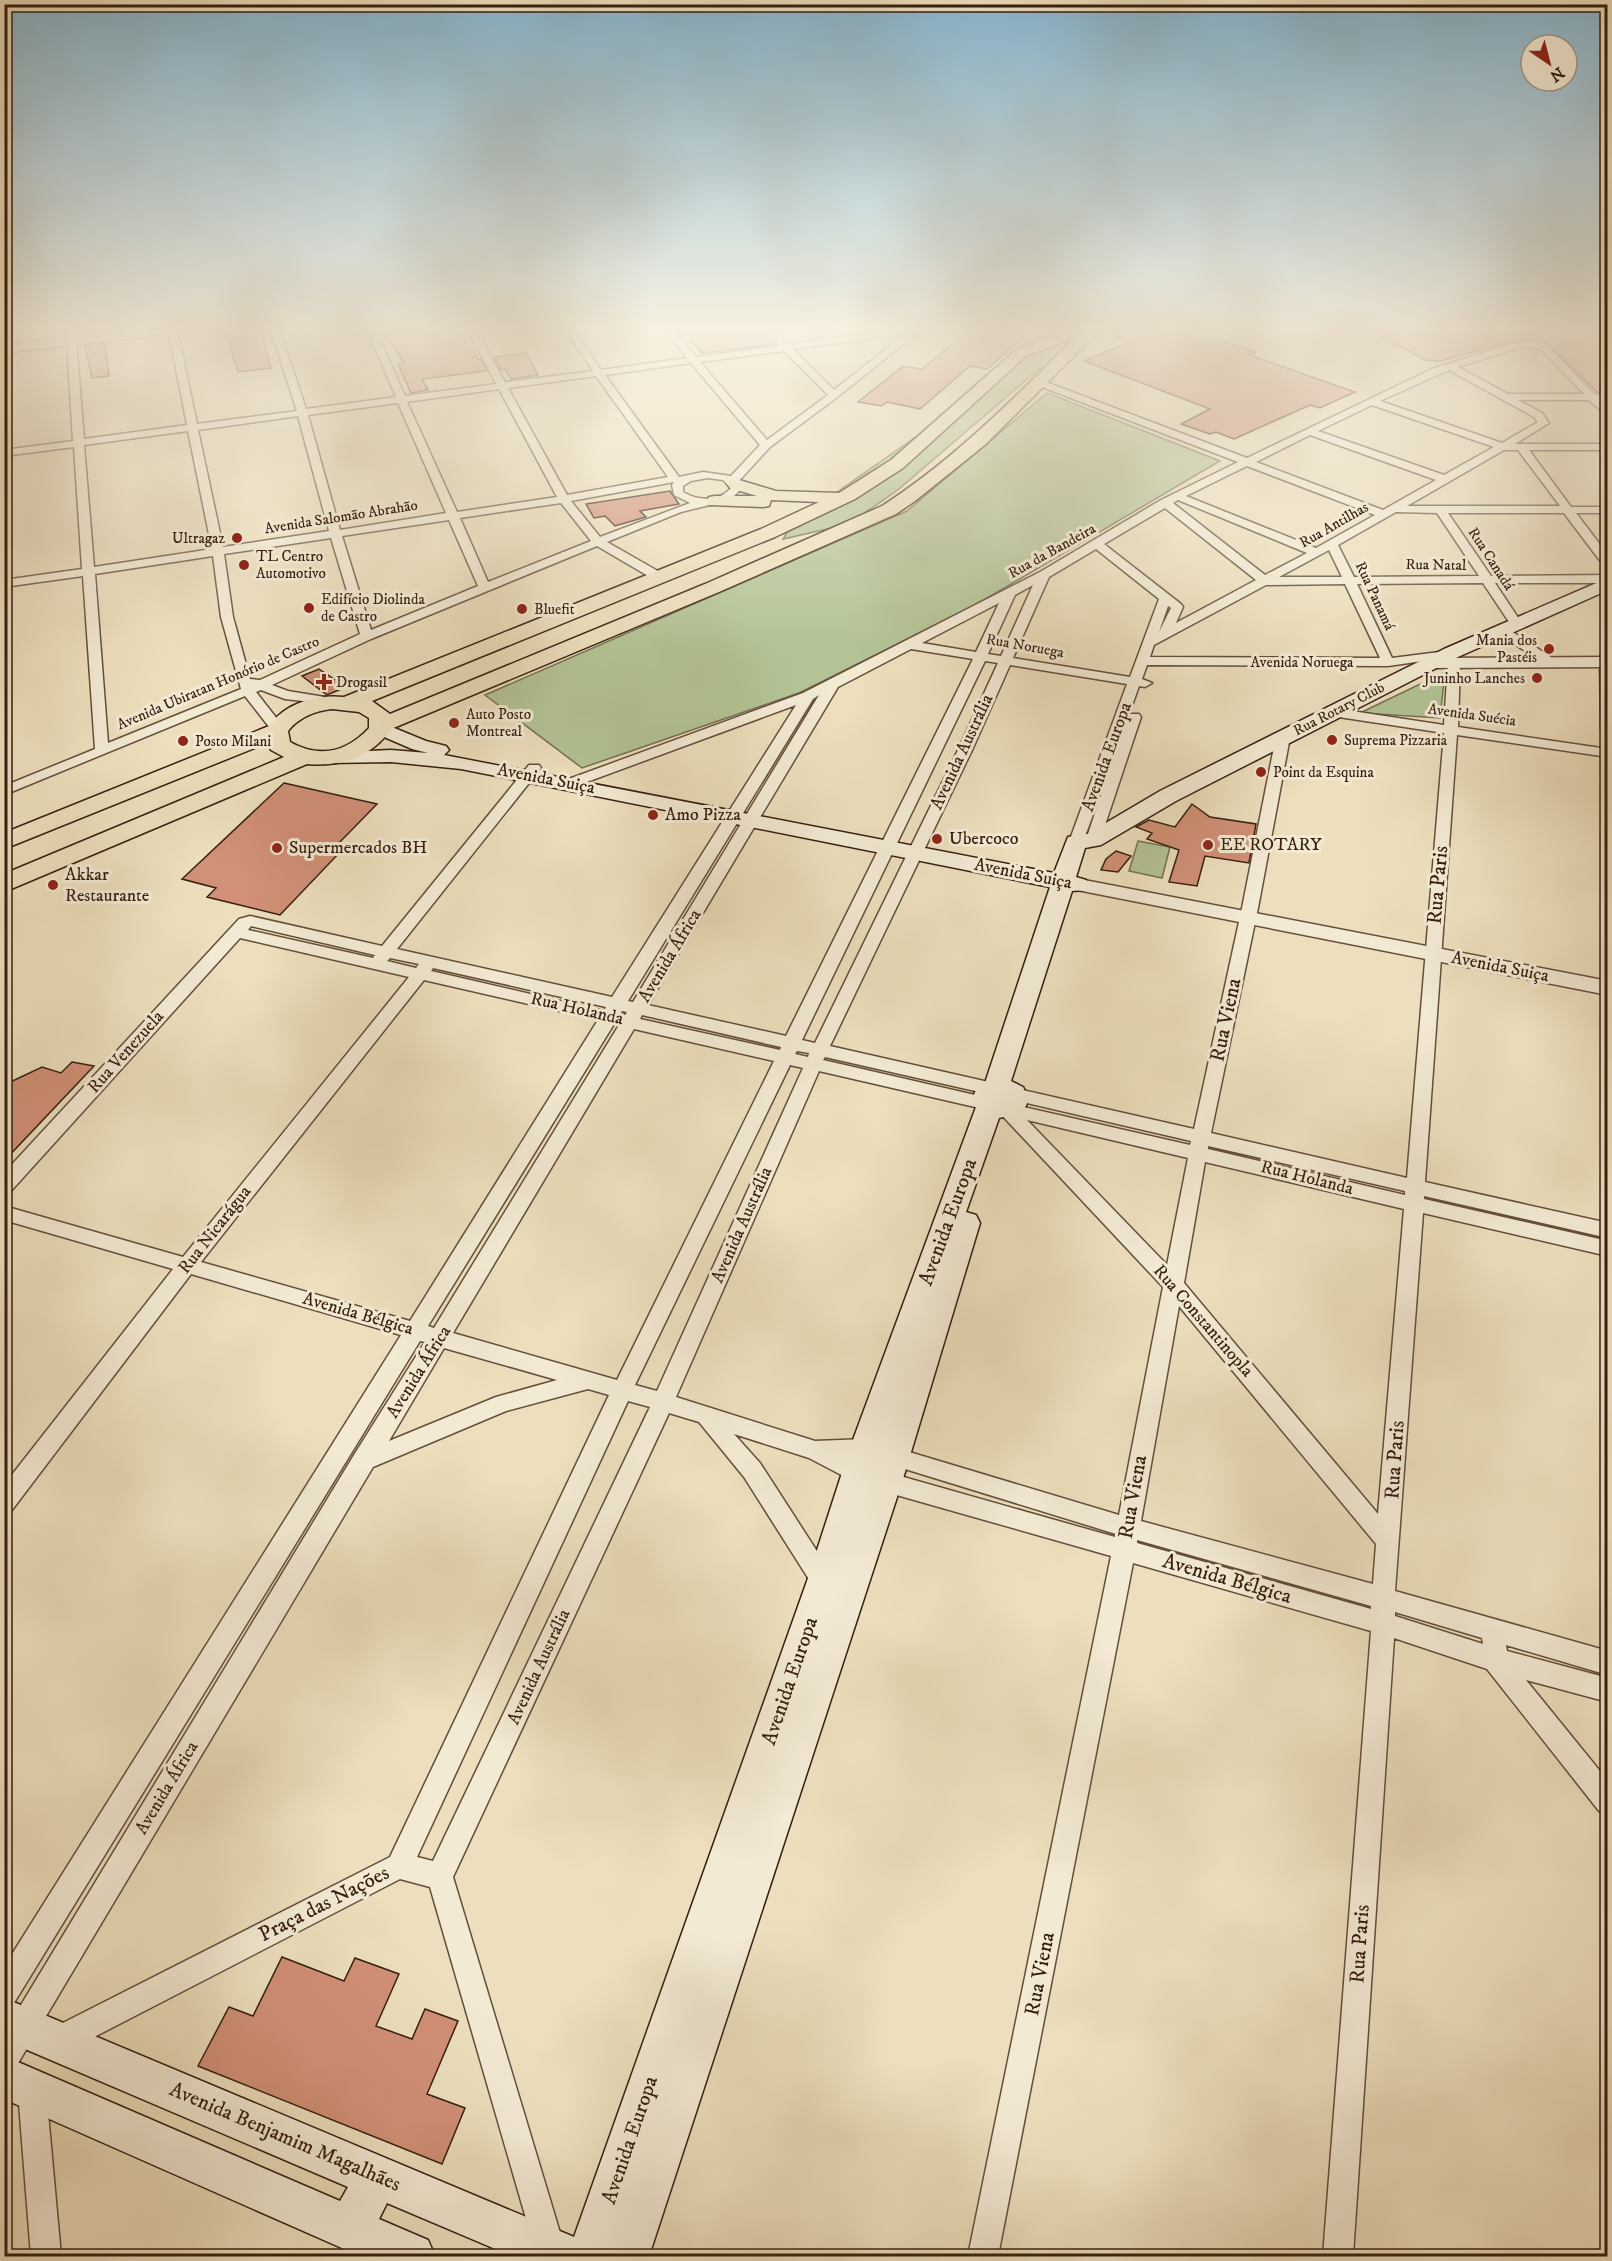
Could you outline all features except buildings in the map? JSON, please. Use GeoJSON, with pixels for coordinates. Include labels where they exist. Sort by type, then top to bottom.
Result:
{"type":"FeatureCollection","features":[{"type":"Feature","properties":{"kind":"main road"},"geometry":{"type":"LineString","coordinates":[[4,842],[278,730],[294,713],[307,707],[341,702],[786,525],[872,483],[931,434]]}},
{"type":"Feature","properties":{"kind":"main road"},"geometry":{"type":"LineString","coordinates":[[278,730],[277,738],[285,750],[305,757],[330,757],[358,750],[369,744],[382,727],[856,526],[909,497],[987,434]]}},
{"type":"Feature","properties":{"kind":"main road"},"geometry":{"type":"LineString","coordinates":[[897,464],[900,473],[910,478],[935,477]]}},
{"type":"Feature","properties":{"kind":"main road"},"geometry":{"type":"LineString","coordinates":[[872,483],[902,480],[910,486],[909,497]]}},
{"type":"Feature","properties":{"kind":"main road"},"geometry":{"type":"LineString","coordinates":[[734,483],[775,496],[849,495]]}},
{"type":"Feature","properties":{"kind":"main road"},"geometry":{"type":"LineString","coordinates":[[711,501],[760,502],[780,507],[788,511],[786,525]]}},
{"type":"Feature","properties":{"kind":"main road"},"geometry":{"type":"LineString","coordinates":[[743,543],[742,555],[766,564]]}},
{"type":"Feature","properties":{"kind":"main road","name":"Rua Rotary Club"},"geometry":{"type":"LineString","coordinates":[[1084,841],[1431,663],[1453,658],[1608,583]]}},
{"type":"Feature","properties":{"kind":"main road"},"geometry":{"type":"LineString","coordinates":[[341,702],[375,710],[381,717],[382,727]]}},
{"type":"Feature","properties":{"kind":"main road","name":"Avenida Suiça"},"geometry":{"type":"LineString","coordinates":[[382,727],[419,745],[532,772]]}},
{"type":"Feature","properties":{"kind":"main road"},"geometry":{"type":"LineString","coordinates":[[4,884],[305,757]]}},
{"type":"Feature","properties":{"kind":"main road","name":"Avenida Suiça"},"geometry":{"type":"LineString","coordinates":[[330,757],[431,759],[532,772],[1072,878]]}},
{"type":"Feature","properties":{"kind":"main road","name":"Avenida Europa"},"geometry":{"type":"LineString","coordinates":[[626,2256],[839,1616],[876,1465],[1001,1100],[1084,841]]}},
{"type":"Feature","properties":{"kind":"main road","name":"Avenida Europa"},"geometry":{"type":"LineString","coordinates":[[568,2254],[824,1581],[876,1465]]}},
{"type":"Feature","properties":{"kind":"main road"},"geometry":{"type":"LineString","coordinates":[[18,2044],[350,2229],[412,2256]]}},
{"type":"Feature","properties":{"kind":"main road","name":"Avenida Benjamim Magalhães"},"geometry":{"type":"LineString","coordinates":[[18,2044],[377,2176],[568,2254]]}},
{"type":"Feature","properties":{"kind":"main road"},"geometry":{"type":"LineString","coordinates":[[350,2229],[377,2176]]}},
{"type":"Feature","properties":{"kind":"street"},"geometry":{"type":"LineString","coordinates":[[78,434],[102,750]]}},
{"type":"Feature","properties":{"kind":"street"},"geometry":{"type":"LineString","coordinates":[[4,453],[147,434]]}},
{"type":"Feature","properties":{"kind":"street"},"geometry":{"type":"LineString","coordinates":[[195,434],[218,552],[227,617],[236,654],[251,685],[278,730]]}},
{"type":"Feature","properties":{"kind":"street"},"geometry":{"type":"LineString","coordinates":[[309,434],[367,636]]}},
{"type":"Feature","properties":{"kind":"street"},"geometry":{"type":"LineString","coordinates":[[417,434],[485,588]]}},
{"type":"Feature","properties":{"kind":"street"},"geometry":{"type":"LineString","coordinates":[[528,434],[564,499],[598,542],[659,577]]}},
{"type":"Feature","properties":{"kind":"street"},"geometry":{"type":"LineString","coordinates":[[644,434],[678,480],[676,489],[682,497],[711,501],[735,492],[734,483],[764,447]]}},
{"type":"Feature","properties":{"kind":"street"},"geometry":{"type":"LineString","coordinates":[[753,434],[764,447]]}},
{"type":"Feature","properties":{"kind":"street"},"geometry":{"type":"LineString","coordinates":[[711,475],[741,463],[782,434]]}},
{"type":"Feature","properties":{"kind":"street"},"geometry":{"type":"LineString","coordinates":[[1171,434],[1247,463],[1388,512],[1608,510]]}},
{"type":"Feature","properties":{"kind":"street","name":"Rua da Bandeira"},"geometry":{"type":"LineString","coordinates":[[579,780],[808,696],[1009,594],[1098,545],[1171,499],[1307,434]]}},
{"type":"Feature","properties":{"kind":"street"},"geometry":{"type":"LineString","coordinates":[[1314,434],[1444,480]]}},
{"type":"Feature","properties":{"kind":"street"},"geometry":{"type":"LineString","coordinates":[[1464,434],[1504,447],[1608,447]]}},
{"type":"Feature","properties":{"kind":"street","name":"Rua Antilhas"},"geometry":{"type":"LineString","coordinates":[[1148,643],[1332,544],[1526,434]]}},
{"type":"Feature","properties":{"kind":"street"},"geometry":{"type":"LineString","coordinates":[[1521,447],[1608,564]]}},
{"type":"Feature","properties":{"kind":"street"},"geometry":{"type":"LineString","coordinates":[[711,475],[734,483]]}},
{"type":"Feature","properties":{"kind":"street","name":"Avenida Salomão Abrahão"},"geometry":{"type":"LineString","coordinates":[[4,584],[711,475]]}},
{"type":"Feature","properties":{"kind":"street"},"geometry":{"type":"LineString","coordinates":[[677,510],[682,497]]}},
{"type":"Feature","properties":{"kind":"street"},"geometry":{"type":"LineString","coordinates":[[1171,499],[1316,552]]}},
{"type":"Feature","properties":{"kind":"street"},"geometry":{"type":"LineString","coordinates":[[1171,499],[1265,581]]}},
{"type":"Feature","properties":{"kind":"street","name":"Avenida Ubiratan Honório de Castro"},"geometry":{"type":"LineString","coordinates":[[4,791],[367,636],[677,510],[711,501]]}},
{"type":"Feature","properties":{"kind":"street","name":"Rua Canadá"},"geometry":{"type":"LineString","coordinates":[[1441,510],[1486,580],[1510,629]]}},
{"type":"Feature","properties":{"kind":"street","name":"Rua Panamá"},"geometry":{"type":"LineString","coordinates":[[1332,544],[1388,662]]}},
{"type":"Feature","properties":{"kind":"street"},"geometry":{"type":"LineString","coordinates":[[1098,545],[1192,619]]}},
{"type":"Feature","properties":{"kind":"street","name":"Avenida Austrália"},"geometry":{"type":"LineString","coordinates":[[440,1876],[663,1402],[816,1057],[966,748],[1044,575]]}},
{"type":"Feature","properties":{"kind":"street","name":"Rua Natal"},"geometry":{"type":"LineString","coordinates":[[1265,581],[1608,579]]}},
{"type":"Feature","properties":{"kind":"street","name":"Avenida Austrália"},"geometry":{"type":"LineString","coordinates":[[399,1866],[622,1391],[1009,594]]}},
{"type":"Feature","properties":{"kind":"street","name":"Avenida Europa"},"geometry":{"type":"LineString","coordinates":[[1147,662],[1148,643],[1165,598]]}},
{"type":"Feature","properties":{"kind":"street","name":"Avenida Europa"},"geometry":{"type":"LineString","coordinates":[[1084,841],[1147,662],[1165,634],[1177,608]]}},
{"type":"Feature","properties":{"kind":"street"},"geometry":{"type":"LineString","coordinates":[[1510,629],[1554,663]]}},
{"type":"Feature","properties":{"kind":"street","name":"Rua Noruega"},"geometry":{"type":"LineString","coordinates":[[910,645],[1140,682]]}},
{"type":"Feature","properties":{"kind":"street"},"geometry":{"type":"LineString","coordinates":[[1453,658],[1554,663],[1607,662],[1608,729]]}},
{"type":"Feature","properties":{"kind":"street","name":"Avenida Noruega"},"geometry":{"type":"LineString","coordinates":[[1147,662],[1388,662],[1453,658]]}},
{"type":"Feature","properties":{"kind":"street","name":"Rua Paris"},"geometry":{"type":"LineString","coordinates":[[1338,2256],[1383,1598],[1451,729],[1453,658]]}},
{"type":"Feature","properties":{"kind":"street"},"geometry":{"type":"LineString","coordinates":[[1388,662],[1431,663]]}},
{"type":"Feature","properties":{"kind":"street","name":"Avenida África"},"geometry":{"type":"LineString","coordinates":[[18,2044],[258,1636],[440,1338],[625,1013],[745,814],[833,684]]}},
{"type":"Feature","properties":{"kind":"street"},"geometry":{"type":"LineString","coordinates":[[251,685],[285,694],[341,702]]}},
{"type":"Feature","properties":{"kind":"street","name":"Avenida África"},"geometry":{"type":"LineString","coordinates":[[745,814],[808,696]]}},
{"type":"Feature","properties":{"kind":"street","name":"Avenida Suécia"},"geometry":{"type":"LineString","coordinates":[[1332,712],[1608,753]]}},
{"type":"Feature","properties":{"kind":"street","name":"Rua Viena"},"geometry":{"type":"LineString","coordinates":[[983,2256],[1124,1550],[1126,1527],[1199,1145],[1249,913],[1283,737]]}},
{"type":"Feature","properties":{"kind":"street"},"geometry":{"type":"LineString","coordinates":[[381,957],[532,772]]}},
{"type":"Feature","properties":{"kind":"street","name":"Avenida Suiça"},"geometry":{"type":"LineString","coordinates":[[1072,878],[1432,949],[1608,988]]}},
{"type":"Feature","properties":{"kind":"street","name":"Rua Holanda"},"geometry":{"type":"LineString","coordinates":[[250,921],[381,957],[1415,1196],[1608,1249]]}},
{"type":"Feature","properties":{"kind":"street","name":"Rua Venezuela"},"geometry":{"type":"LineString","coordinates":[[4,1186],[236,932],[250,921]]}},
{"type":"Feature","properties":{"kind":"street","name":"Rua Holanda"},"geometry":{"type":"LineString","coordinates":[[236,932],[381,957]]}},
{"type":"Feature","properties":{"kind":"street","name":"Avenida Suiça"},"geometry":{"type":"LineString","coordinates":[[1432,949],[1608,979]]}},
{"type":"Feature","properties":{"kind":"street","name":"Rua Nicarágua"},"geometry":{"type":"LineString","coordinates":[[4,1503],[186,1267],[425,967]]}},
{"type":"Feature","properties":{"kind":"street"},"geometry":{"type":"LineString","coordinates":[[819,988],[847,992]]}},
{"type":"Feature","properties":{"kind":"street","name":"Avenida África"},"geometry":{"type":"LineString","coordinates":[[18,2044],[232,1627],[415,1330],[625,1013]]}},
{"type":"Feature","properties":{"kind":"street","name":"Rua Constantinopla"},"geometry":{"type":"LineString","coordinates":[[1001,1100],[1173,1284],[1389,1543]]}},
{"type":"Feature","properties":{"kind":"street","name":"Rua Holanda"},"geometry":{"type":"LineString","coordinates":[[1415,1196],[1608,1232]]}},
{"type":"Feature","properties":{"kind":"street","name":"Avenida Bélgica"},"geometry":{"type":"LineString","coordinates":[[4,1213],[186,1267],[415,1330],[585,1382],[663,1402],[814,1450],[1126,1527],[1383,1598],[1608,1664]]}},
{"type":"Feature","properties":{"kind":"street"},"geometry":{"type":"LineString","coordinates":[[323,1480],[503,1403],[585,1382]]}},
{"type":"Feature","properties":{"kind":"street"},"geometry":{"type":"LineString","coordinates":[[707,1417],[752,1470],[824,1581],[839,1616]]}},
{"type":"Feature","properties":{"kind":"street","name":"Avenida Bélgica"},"geometry":{"type":"LineString","coordinates":[[876,1465],[1124,1550],[1383,1623],[1495,1660],[1608,1690]]}},
{"type":"Feature","properties":{"kind":"street"},"geometry":{"type":"LineString","coordinates":[[232,1627],[258,1636]]}},
{"type":"Feature","properties":{"kind":"street"},"geometry":{"type":"LineString","coordinates":[[1494,1631],[1495,1660],[1608,1802]]}},
{"type":"Feature","properties":{"kind":"street","name":"Praça das Nações"},"geometry":{"type":"LineString","coordinates":[[18,2044],[399,1866],[440,1876]]}},
{"type":"Feature","properties":{"kind":"street"},"geometry":{"type":"LineString","coordinates":[[440,1876],[568,2254]]}},
{"type":"Feature","properties":{"kind":"street"},"geometry":{"type":"LineString","coordinates":[[18,2044],[46,2256]]}},
{"type":"Feature","properties":{"kind":"green space"},"geometry":{"type":"Polygon","coordinates":[[[920,434],[964,434],[899,489],[849,524],[783,539],[793,523],[920,434]]]}},
{"type":"Feature","properties":{"kind":"green space"},"geometry":{"type":"Polygon","coordinates":[[[999,434],[1150,434],[1220,461],[972,607],[799,693],[582,768],[485,695],[907,511],[999,434]]]}},
{"type":"Feature","properties":{"kind":"green space"},"geometry":{"type":"Polygon","coordinates":[[[1445,672],[1440,718],[1360,713],[1445,672]]]}},
{"type":"Feature","properties":{"kind":"green space","name":"EE ROTARY"},"geometry":{"type":"Polygon","coordinates":[[[1138,841],[1170,847],[1162,878],[1129,871],[1138,841]]]}},
{"type":"Feature","properties":{"kind":"place","name":"Ultragaz"},"geometry":{"type":"Point","coordinates":[237,538]}},
{"type":"Feature","properties":{"kind":"place","name":"TL Centro Automotivo"},"geometry":{"type":"Point","coordinates":[244,565]}},
{"type":"Feature","properties":{"kind":"place","name":"Edifício Diolinda de Castro"},"geometry":{"type":"Point","coordinates":[309,608]}},
{"type":"Feature","properties":{"kind":"place","name":"Bluefit"},"geometry":{"type":"Point","coordinates":[522,609]}},
{"type":"Feature","properties":{"kind":"place","name":"Mania dos Pastéis"},"geometry":{"type":"Point","coordinates":[1549,649]}},
{"type":"Feature","properties":{"kind":"place","name":"Juninho Lanches"},"geometry":{"type":"Point","coordinates":[1537,678]}},
{"type":"Feature","properties":{"kind":"place","name":"Drogasil"},"geometry":{"type":"Point","coordinates":[324,682]}},
{"type":"Feature","properties":{"kind":"place","name":"Auto Posto Montreal"},"geometry":{"type":"Point","coordinates":[454,723]}},
{"type":"Feature","properties":{"kind":"place","name":"Suprema Pizzaria"},"geometry":{"type":"Point","coordinates":[1332,740]}},
{"type":"Feature","properties":{"kind":"place","name":"Posto Milani"},"geometry":{"type":"Point","coordinates":[183,741]}},
{"type":"Feature","properties":{"kind":"place","name":"Point da Esquina"},"geometry":{"type":"Point","coordinates":[1261,772]}},
{"type":"Feature","properties":{"kind":"place","name":"Amo Pizza"},"geometry":{"type":"Point","coordinates":[653,815]}},
{"type":"Feature","properties":{"kind":"place","name":"Ubercoco"},"geometry":{"type":"Point","coordinates":[937,839]}},
{"type":"Feature","properties":{"kind":"place","name":"EE ROTARY"},"geometry":{"type":"Point","coordinates":[1208,845]}},
{"type":"Feature","properties":{"kind":"place","name":"Supermercados BH"},"geometry":{"type":"Point","coordinates":[277,848]}},
{"type":"Feature","properties":{"kind":"place","name":"Akkar Restaurante"},"geometry":{"type":"Point","coordinates":[53,885]}}]}
